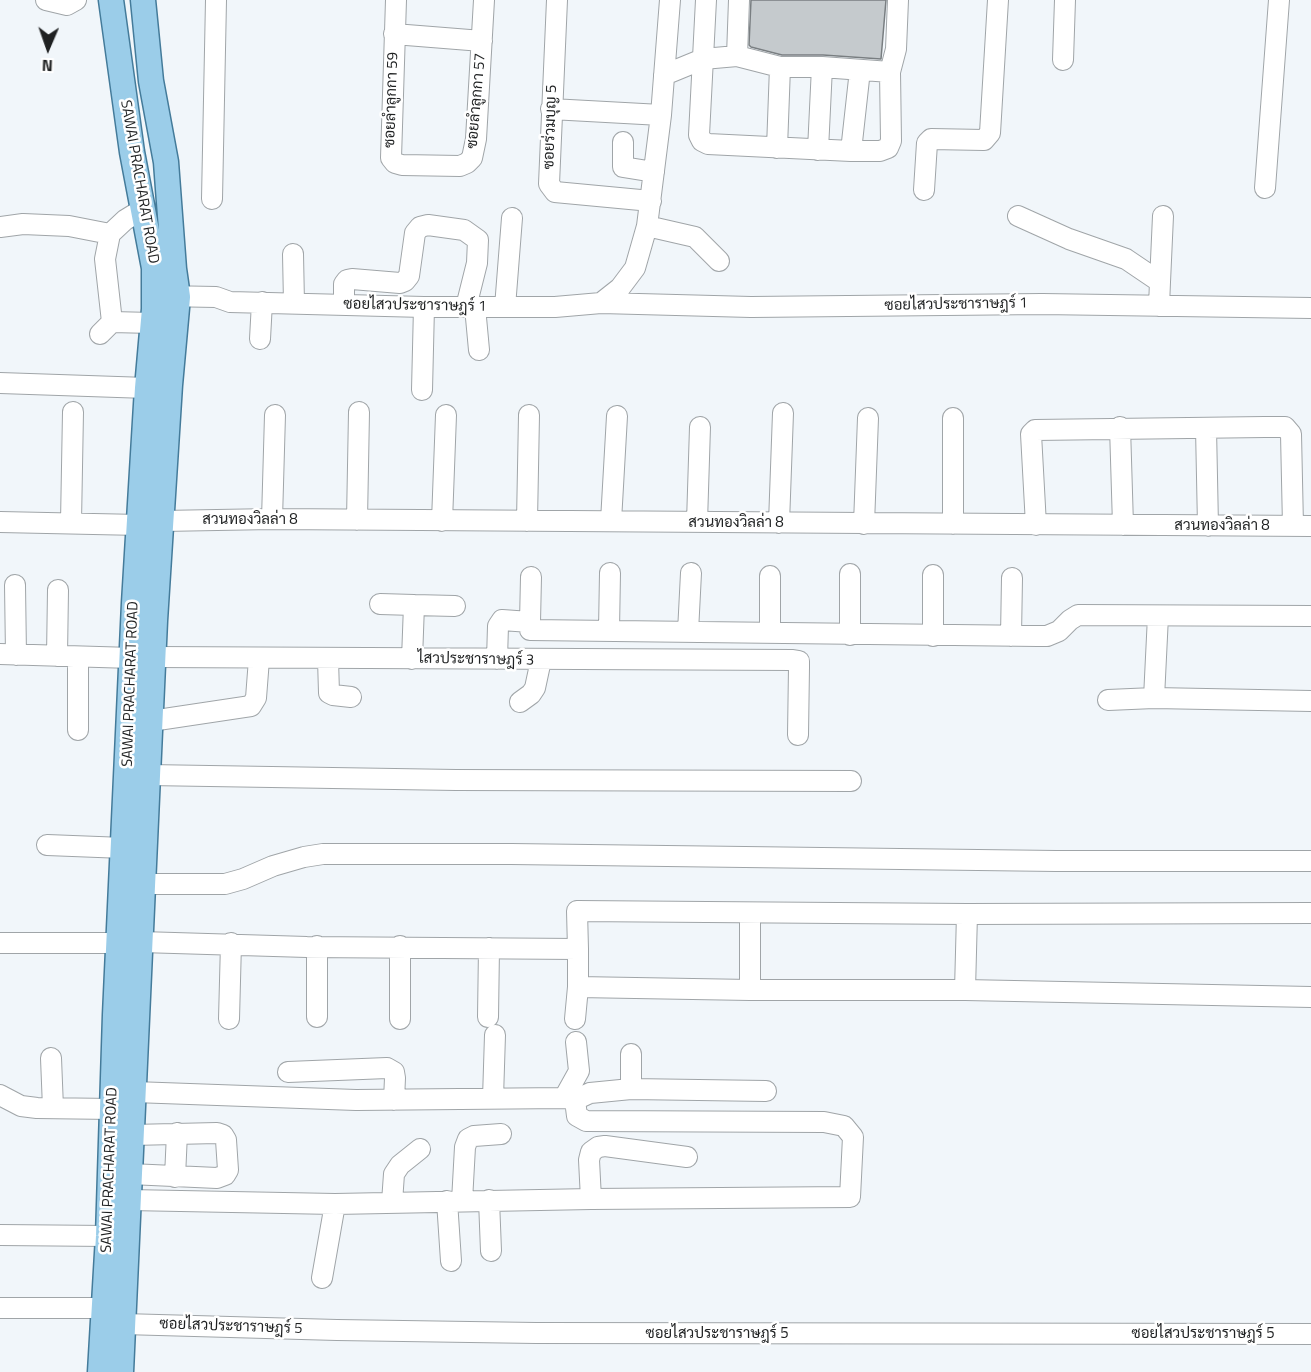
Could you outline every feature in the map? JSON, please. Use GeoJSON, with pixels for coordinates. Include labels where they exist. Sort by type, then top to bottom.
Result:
{"type":"FeatureCollection","features":[{"type":"Feature","properties":{"kind":"main road","name":"SAWAI PRACHARAT ROAD"},"geometry":{"type":"LineString","coordinates":[[111,0],[120,70],[154,268],[147,388],[151,523]]}},
{"type":"Feature","properties":{"kind":"main road","name":"SAWAI PRACHARAT ROAD"},"geometry":{"type":"LineString","coordinates":[[121,1372],[134,1092],[130,943],[124,848],[143,658],[151,523],[173,363],[178,303],[166,162],[151,81],[143,0]]}},
{"type":"Feature","properties":{"kind":"main road"},"geometry":{"type":"LineString","coordinates":[[149,362],[173,363]]}},
{"type":"Feature","properties":{"kind":"main road","name":"SAWAI PRACHARAT ROAD"},"geometry":{"type":"LineString","coordinates":[[100,1372],[113,1109],[130,943],[143,884],[151,721],[143,658]]}},
{"type":"Feature","properties":{"kind":"street"},"geometry":{"type":"LineString","coordinates":[[46,0],[67,5],[76,0]]}},
{"type":"Feature","properties":{"kind":"street"},"geometry":{"type":"LineString","coordinates":[[212,199],[216,0]]}},
{"type":"Feature","properties":{"kind":"street","name":"ซอยลำลูกกา 59"},"geometry":{"type":"LineString","coordinates":[[396,0],[391,158],[395,163],[402,165],[431,165]]}},
{"type":"Feature","properties":{"kind":"street","name":"ซอยลำลูกกา 57"},"geometry":{"type":"LineString","coordinates":[[431,165],[460,165],[472,158],[476,139],[484,0]]}},
{"type":"Feature","properties":{"kind":"street","name":"ซอยร่วมบุญ 5"},"geometry":{"type":"LineString","coordinates":[[557,0],[551,109],[549,184],[551,189],[555,192],[651,201]]}},
{"type":"Feature","properties":{"kind":"street"},"geometry":{"type":"LineString","coordinates":[[601,303],[620,288],[635,268],[647,226],[661,116],[670,0]]}},
{"type":"Feature","properties":{"kind":"street"},"geometry":{"type":"LineString","coordinates":[[706,0],[699,135],[702,141],[708,144],[851,151],[880,151],[888,148],[891,141],[890,72],[896,50],[898,0]]}},
{"type":"Feature","properties":{"kind":"street"},"geometry":{"type":"LineString","coordinates":[[737,56],[739,0]]}},
{"type":"Feature","properties":{"kind":"street"},"geometry":{"type":"LineString","coordinates":[[924,190],[929,141],[932,139],[984,140],[990,133],[998,0]]}},
{"type":"Feature","properties":{"kind":"street"},"geometry":{"type":"LineString","coordinates":[[1063,60],[1065,0]]}},
{"type":"Feature","properties":{"kind":"street"},"geometry":{"type":"LineString","coordinates":[[1265,188],[1279,0]]}},
{"type":"Feature","properties":{"kind":"street"},"geometry":{"type":"LineString","coordinates":[[705,23],[738,24]]}},
{"type":"Feature","properties":{"kind":"street"},"geometry":{"type":"LineString","coordinates":[[394,34],[482,41]]}},
{"type":"Feature","properties":{"kind":"street"},"geometry":{"type":"LineString","coordinates":[[664,75],[703,59],[737,56],[780,68],[822,67],[890,72]]}},
{"type":"Feature","properties":{"kind":"street"},"geometry":{"type":"LineString","coordinates":[[818,150],[822,67]]}},
{"type":"Feature","properties":{"kind":"street"},"geometry":{"type":"LineString","coordinates":[[777,148],[780,68]]}},
{"type":"Feature","properties":{"kind":"street"},"geometry":{"type":"LineString","coordinates":[[851,151],[860,70]]}},
{"type":"Feature","properties":{"kind":"street"},"geometry":{"type":"LineString","coordinates":[[551,109],[661,116]]}},
{"type":"Feature","properties":{"kind":"street"},"geometry":{"type":"LineString","coordinates":[[624,142],[623,167],[654,172]]}},
{"type":"Feature","properties":{"kind":"street"},"geometry":{"type":"LineString","coordinates":[[0,227],[23,224],[69,226],[110,234],[124,220],[143,209]]}},
{"type":"Feature","properties":{"kind":"street"},"geometry":{"type":"LineString","coordinates":[[1018,216],[1069,239],[1126,259],[1160,282]]}},
{"type":"Feature","properties":{"kind":"street"},"geometry":{"type":"LineString","coordinates":[[1159,306],[1163,216]]}},
{"type":"Feature","properties":{"kind":"street"},"geometry":{"type":"LineString","coordinates":[[505,307],[512,218]]}},
{"type":"Feature","properties":{"kind":"street"},"geometry":{"type":"LineString","coordinates":[[344,304],[344,284],[347,280],[405,281],[409,276],[415,233],[420,227],[428,225],[464,230],[478,240],[471,307],[480,350]]}},
{"type":"Feature","properties":{"kind":"street"},"geometry":{"type":"LineString","coordinates":[[647,226],[695,237],[719,261]]}},
{"type":"Feature","properties":{"kind":"street","name":"ซอยไสวประชาราษฎร์ 1"},"geometry":{"type":"LineString","coordinates":[[110,234],[105,259],[106,328],[178,303],[217,307],[230,302],[555,308],[601,303],[751,307],[1030,304],[1311,308]]}},
{"type":"Feature","properties":{"kind":"street"},"geometry":{"type":"LineString","coordinates":[[293,254],[294,303]]}},
{"type":"Feature","properties":{"kind":"street"},"geometry":{"type":"LineString","coordinates":[[260,339],[262,302]]}},
{"type":"Feature","properties":{"kind":"street"},"geometry":{"type":"LineString","coordinates":[[422,390],[424,307]]}},
{"type":"Feature","properties":{"kind":"street"},"geometry":{"type":"LineString","coordinates":[[0,383],[147,388]]}},
{"type":"Feature","properties":{"kind":"street"},"geometry":{"type":"LineString","coordinates":[[71,522],[73,412]]}},
{"type":"Feature","properties":{"kind":"street"},"geometry":{"type":"LineString","coordinates":[[357,520],[359,412]]}},
{"type":"Feature","properties":{"kind":"street"},"geometry":{"type":"LineString","coordinates":[[779,523],[783,413]]}},
{"type":"Feature","properties":{"kind":"street"},"geometry":{"type":"LineString","coordinates":[[272,519],[275,415]]}},
{"type":"Feature","properties":{"kind":"street"},"geometry":{"type":"LineString","coordinates":[[442,521],[446,415]]}},
{"type":"Feature","properties":{"kind":"street"},"geometry":{"type":"LineString","coordinates":[[526,521],[529,415]]}},
{"type":"Feature","properties":{"kind":"street"},"geometry":{"type":"LineString","coordinates":[[611,522],[617,416]]}},
{"type":"Feature","properties":{"kind":"street"},"geometry":{"type":"LineString","coordinates":[[864,524],[868,418]]}},
{"type":"Feature","properties":{"kind":"street"},"geometry":{"type":"LineString","coordinates":[[953,418],[953,524]]}},
{"type":"Feature","properties":{"kind":"street"},"geometry":{"type":"LineString","coordinates":[[697,522],[700,427]]}},
{"type":"Feature","properties":{"kind":"street"},"geometry":{"type":"LineString","coordinates":[[1036,525],[1031,434],[1035,430],[1120,427],[1285,427],[1291,434],[1302,526]]}},
{"type":"Feature","properties":{"kind":"street"},"geometry":{"type":"LineString","coordinates":[[1120,427],[1123,525]]}},
{"type":"Feature","properties":{"kind":"street"},"geometry":{"type":"LineString","coordinates":[[1206,428],[1208,526]]}},
{"type":"Feature","properties":{"kind":"street","name":"สวนทองวิลล่า 8"},"geometry":{"type":"LineString","coordinates":[[0,522],[151,523],[272,519],[1302,526]]}},
{"type":"Feature","properties":{"kind":"street"},"geometry":{"type":"LineString","coordinates":[[609,630],[610,573]]}},
{"type":"Feature","properties":{"kind":"street"},"geometry":{"type":"LineString","coordinates":[[688,632],[691,573]]}},
{"type":"Feature","properties":{"kind":"street"},"geometry":{"type":"LineString","coordinates":[[850,574],[850,635]]}},
{"type":"Feature","properties":{"kind":"street"},"geometry":{"type":"LineString","coordinates":[[933,575],[933,636]]}},
{"type":"Feature","properties":{"kind":"street"},"geometry":{"type":"LineString","coordinates":[[770,576],[770,633]]}},
{"type":"Feature","properties":{"kind":"street"},"geometry":{"type":"LineString","coordinates":[[531,577],[530,630],[1047,636],[1059,631],[1078,615],[1311,616]]}},
{"type":"Feature","properties":{"kind":"street"},"geometry":{"type":"LineString","coordinates":[[1011,636],[1012,578]]}},
{"type":"Feature","properties":{"kind":"street"},"geometry":{"type":"LineString","coordinates":[[8,655],[15,585]]}},
{"type":"Feature","properties":{"kind":"street"},"geometry":{"type":"LineString","coordinates":[[57,656],[58,590]]}},
{"type":"Feature","properties":{"kind":"street"},"geometry":{"type":"LineString","coordinates":[[380,604],[455,606]]}},
{"type":"Feature","properties":{"kind":"street"},"geometry":{"type":"LineString","coordinates":[[412,659],[414,605]]}},
{"type":"Feature","properties":{"kind":"street"},"geometry":{"type":"LineString","coordinates":[[1154,698],[1158,615]]}},
{"type":"Feature","properties":{"kind":"street"},"geometry":{"type":"LineString","coordinates":[[497,659],[498,626],[502,620],[530,622]]}},
{"type":"Feature","properties":{"kind":"street","name":"ไสวประชาราษฎร์ 3"},"geometry":{"type":"LineString","coordinates":[[8,655],[143,658],[798,662],[798,735]]}},
{"type":"Feature","properties":{"kind":"street"},"geometry":{"type":"LineString","coordinates":[[78,657],[78,730]]}},
{"type":"Feature","properties":{"kind":"street"},"geometry":{"type":"LineString","coordinates":[[151,721],[251,705],[256,698],[259,659]]}},
{"type":"Feature","properties":{"kind":"street"},"geometry":{"type":"LineString","coordinates":[[328,659],[329,693],[351,697]]}},
{"type":"Feature","properties":{"kind":"street"},"geometry":{"type":"LineString","coordinates":[[519,702],[531,694],[535,688],[541,660]]}},
{"type":"Feature","properties":{"kind":"street"},"geometry":{"type":"LineString","coordinates":[[1108,700],[1154,698],[1311,701]]}},
{"type":"Feature","properties":{"kind":"street"},"geometry":{"type":"LineString","coordinates":[[148,775],[456,780],[851,781]]}},
{"type":"Feature","properties":{"kind":"street"},"geometry":{"type":"LineString","coordinates":[[47,845],[124,848]]}},
{"type":"Feature","properties":{"kind":"street"},"geometry":{"type":"LineString","coordinates":[[143,884],[225,884],[283,863],[323,854],[1056,861],[1311,861]]}},
{"type":"Feature","properties":{"kind":"street"},"geometry":{"type":"LineString","coordinates":[[575,1019],[578,987],[577,911],[967,914],[1311,913]]}},
{"type":"Feature","properties":{"kind":"street"},"geometry":{"type":"LineString","coordinates":[[750,913],[750,990]]}},
{"type":"Feature","properties":{"kind":"street"},"geometry":{"type":"LineString","coordinates":[[965,990],[967,914]]}},
{"type":"Feature","properties":{"kind":"street"},"geometry":{"type":"LineString","coordinates":[[0,943],[578,949]]}},
{"type":"Feature","properties":{"kind":"street"},"geometry":{"type":"LineString","coordinates":[[229,1020],[231,944]]}},
{"type":"Feature","properties":{"kind":"street"},"geometry":{"type":"LineString","coordinates":[[317,946],[317,1017]]}},
{"type":"Feature","properties":{"kind":"street"},"geometry":{"type":"LineString","coordinates":[[400,946],[400,1019]]}},
{"type":"Feature","properties":{"kind":"street"},"geometry":{"type":"LineString","coordinates":[[489,948],[493,1098]]}},
{"type":"Feature","properties":{"kind":"street"},"geometry":{"type":"LineString","coordinates":[[578,987],[965,990],[1311,997]]}},
{"type":"Feature","properties":{"kind":"street"},"geometry":{"type":"LineString","coordinates":[[129,1200],[335,1204],[489,1200],[850,1197],[853,1137],[844,1126],[824,1122],[586,1120],[577,1116],[569,1099],[579,1071],[576,1042]]}},
{"type":"Feature","properties":{"kind":"street"},"geometry":{"type":"LineString","coordinates":[[631,1054],[631,1089]]}},
{"type":"Feature","properties":{"kind":"street"},"geometry":{"type":"LineString","coordinates":[[51,1058],[53,1108]]}},
{"type":"Feature","properties":{"kind":"street"},"geometry":{"type":"LineString","coordinates":[[288,1072],[387,1068],[394,1072],[394,1100]]}},
{"type":"Feature","properties":{"kind":"street"},"geometry":{"type":"LineString","coordinates":[[134,1092],[394,1100],[569,1099],[590,1093],[631,1089],[766,1091]]}},
{"type":"Feature","properties":{"kind":"street"},"geometry":{"type":"LineString","coordinates":[[0,1095],[21,1106],[37,1108],[113,1109]]}},
{"type":"Feature","properties":{"kind":"street"},"geometry":{"type":"LineString","coordinates":[[175,1177],[177,1133]]}},
{"type":"Feature","properties":{"kind":"street"},"geometry":{"type":"LineString","coordinates":[[130,1174],[218,1178],[225,1175],[228,1170],[226,1140],[223,1135],[177,1133],[132,1135]]}},
{"type":"Feature","properties":{"kind":"street"},"geometry":{"type":"LineString","coordinates":[[451,1261],[454,1201],[468,1139],[474,1136],[501,1134]]}},
{"type":"Feature","properties":{"kind":"street"},"geometry":{"type":"LineString","coordinates":[[591,1199],[589,1160],[591,1152],[598,1147],[687,1157]]}},
{"type":"Feature","properties":{"kind":"street"},"geometry":{"type":"LineString","coordinates":[[392,1202],[394,1174],[400,1165],[420,1149]]}},
{"type":"Feature","properties":{"kind":"street"},"geometry":{"type":"LineString","coordinates":[[489,1200],[491,1251]]}},
{"type":"Feature","properties":{"kind":"street"},"geometry":{"type":"LineString","coordinates":[[322,1278],[335,1204]]}},
{"type":"Feature","properties":{"kind":"street"},"geometry":{"type":"LineString","coordinates":[[0,1235],[108,1236]]}},
{"type":"Feature","properties":{"kind":"street"},"geometry":{"type":"LineString","coordinates":[[0,1308],[104,1308]]}},
{"type":"Feature","properties":{"kind":"street","name":"ซอยไสวประชาราษฎร์ 5"},"geometry":{"type":"LineString","coordinates":[[123,1324],[548,1333],[1311,1334]]}},
{"type":"Feature","properties":{"kind":"building"},"geometry":{"type":"Polygon","coordinates":[[[751,0],[886,0],[881,59],[782,55],[751,47],[749,45],[751,0]]]}}]}
